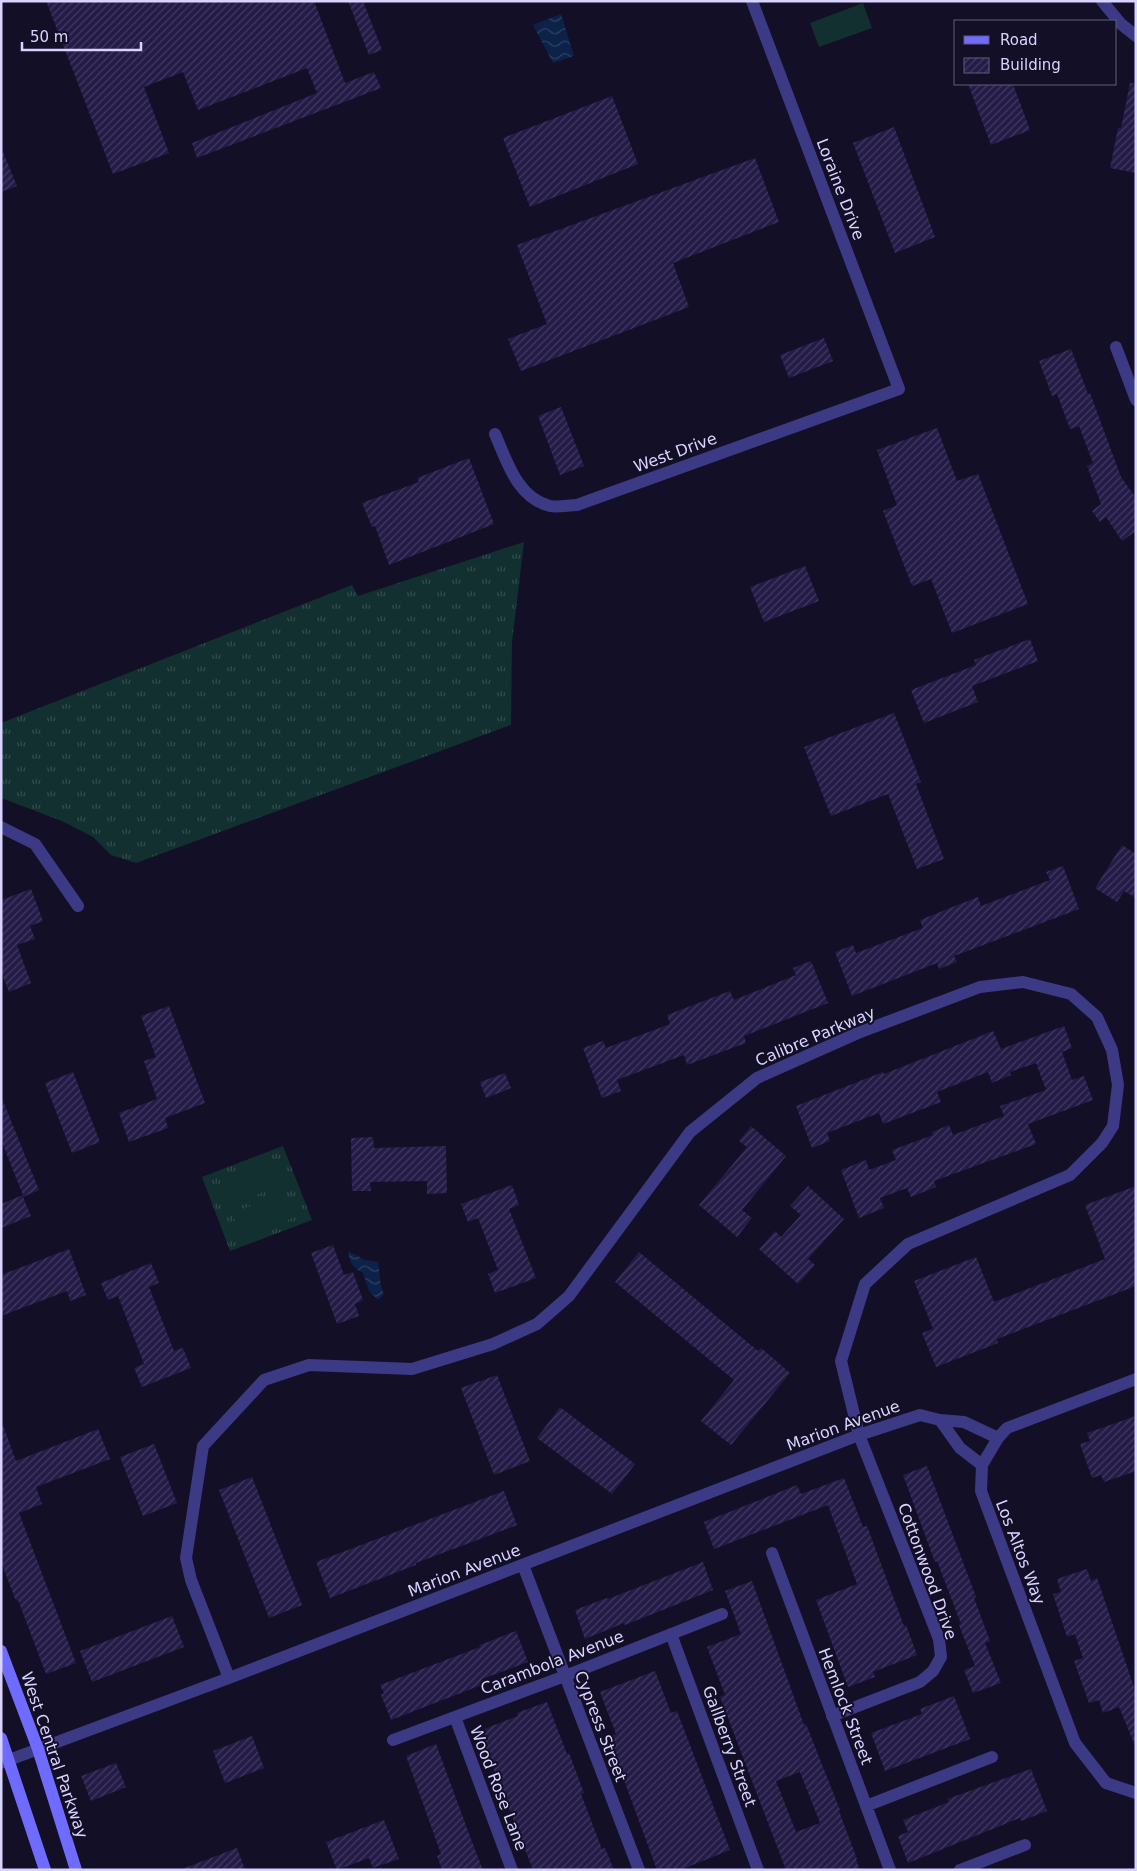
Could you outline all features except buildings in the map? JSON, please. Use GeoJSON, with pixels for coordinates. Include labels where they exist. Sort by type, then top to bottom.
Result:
{"type":"FeatureCollection","features":[{"type":"Feature","properties":{"kind":"main road","name":"West Central Parkway"},"geometry":{"type":"LineString","coordinates":[[1,1651],[38,1749],[76,1870]]}},
{"type":"Feature","properties":{"kind":"main road"},"geometry":{"type":"LineString","coordinates":[[1,1738],[5,1761],[45,1870]]}},
{"type":"Feature","properties":{"kind":"street","name":"Loraine Drive"},"geometry":{"type":"LineString","coordinates":[[752,1],[899,389]]}},
{"type":"Feature","properties":{"kind":"street"},"geometry":{"type":"LineString","coordinates":[[1102,1],[1121,24],[1136,36]]}},
{"type":"Feature","properties":{"kind":"street"},"geometry":{"type":"LineString","coordinates":[[1116,347],[1136,400]]}},
{"type":"Feature","properties":{"kind":"street","name":"West Drive"},"geometry":{"type":"LineString","coordinates":[[496,434],[512,475],[528,495],[550,507],[577,505],[899,389]]}},
{"type":"Feature","properties":{"kind":"street"},"geometry":{"type":"LineString","coordinates":[[1,827],[35,844],[78,906]]}},
{"type":"Feature","properties":{"kind":"street","name":"Calibre Parkway"},"geometry":{"type":"LineString","coordinates":[[229,1678],[191,1580],[186,1558],[203,1446],[264,1380],[309,1365],[412,1369],[493,1344],[537,1324],[568,1296],[690,1132],[757,1078],[858,1033],[980,987],[1023,982],[1070,994],[1097,1017],[1112,1050],[1118,1085],[1114,1126],[1102,1143],[1070,1175],[908,1244],[865,1284],[841,1361],[859,1434]]}},
{"type":"Feature","properties":{"kind":"street","name":"Los Altos Way"},"geometry":{"type":"LineString","coordinates":[[1136,1379],[1007,1428],[998,1438],[982,1465],[981,1491],[1075,1743],[1106,1783],[1136,1793]]}},
{"type":"Feature","properties":{"kind":"street","name":"Marion Avenue"},"geometry":{"type":"LineString","coordinates":[[5,1761],[229,1678],[859,1434],[920,1415],[940,1420],[964,1422],[998,1438]]}},
{"type":"Feature","properties":{"kind":"street"},"geometry":{"type":"LineString","coordinates":[[940,1420],[960,1448],[982,1465]]}},
{"type":"Feature","properties":{"kind":"street","name":"Cottonwood Drive"},"geometry":{"type":"LineString","coordinates":[[832,1716],[920,1682],[933,1671],[941,1657],[938,1639],[859,1434]]}},
{"type":"Feature","properties":{"kind":"street","name":"Hemlock Street"},"geometry":{"type":"LineString","coordinates":[[772,1553],[890,1870]]}},
{"type":"Feature","properties":{"kind":"street","name":"Cypress Street"},"geometry":{"type":"LineString","coordinates":[[523,1565],[639,1870]]}},
{"type":"Feature","properties":{"kind":"street","name":"Carambola Avenue"},"geometry":{"type":"LineString","coordinates":[[393,1740],[565,1676],[722,1614]]}},
{"type":"Feature","properties":{"kind":"street","name":"Gallberry Street"},"geometry":{"type":"LineString","coordinates":[[671,1634],[758,1870]]}},
{"type":"Feature","properties":{"kind":"street","name":"Wood Rose Lane"},"geometry":{"type":"LineString","coordinates":[[455,1717],[512,1870]]}},
{"type":"Feature","properties":{"kind":"street"},"geometry":{"type":"LineString","coordinates":[[866,1806],[992,1757]]}},
{"type":"Feature","properties":{"kind":"street"},"geometry":{"type":"LineString","coordinates":[[960,1870],[1025,1845]]}},
{"type":"Feature","properties":{"kind":"green space"},"geometry":{"type":"Polygon","coordinates":[[[863,3],[872,28],[819,47],[810,23],[863,3]]]}},
{"type":"Feature","properties":{"kind":"green space"},"geometry":{"type":"Polygon","coordinates":[[[524,542],[512,642],[511,725],[136,863],[111,855],[93,837],[62,821],[1,798],[1,723],[352,585],[358,596],[524,542]]]}},
{"type":"Feature","properties":{"kind":"green space"},"geometry":{"type":"Polygon","coordinates":[[[283,1146],[312,1220],[230,1251],[202,1177],[283,1146]]]}},
{"type":"Feature","properties":{"kind":"green space"},"geometry":{"type":"Polygon","coordinates":[[[273,1160],[282,1185],[229,1205],[220,1180],[273,1160]]]}},
{"type":"Feature","properties":{"kind":"green space"},"geometry":{"type":"Polygon","coordinates":[[[285,1193],[295,1217],[241,1238],[232,1213],[285,1193]]]}},
{"type":"Feature","properties":{"kind":"water"},"geometry":{"type":"Polygon","coordinates":[[[561,14],[574,56],[553,63],[533,25],[561,14]]]}},
{"type":"Feature","properties":{"kind":"water"},"geometry":{"type":"Polygon","coordinates":[[[348,1251],[365,1260],[378,1262],[380,1282],[384,1294],[378,1300],[369,1291],[363,1273],[352,1264],[348,1251]]]}}]}
